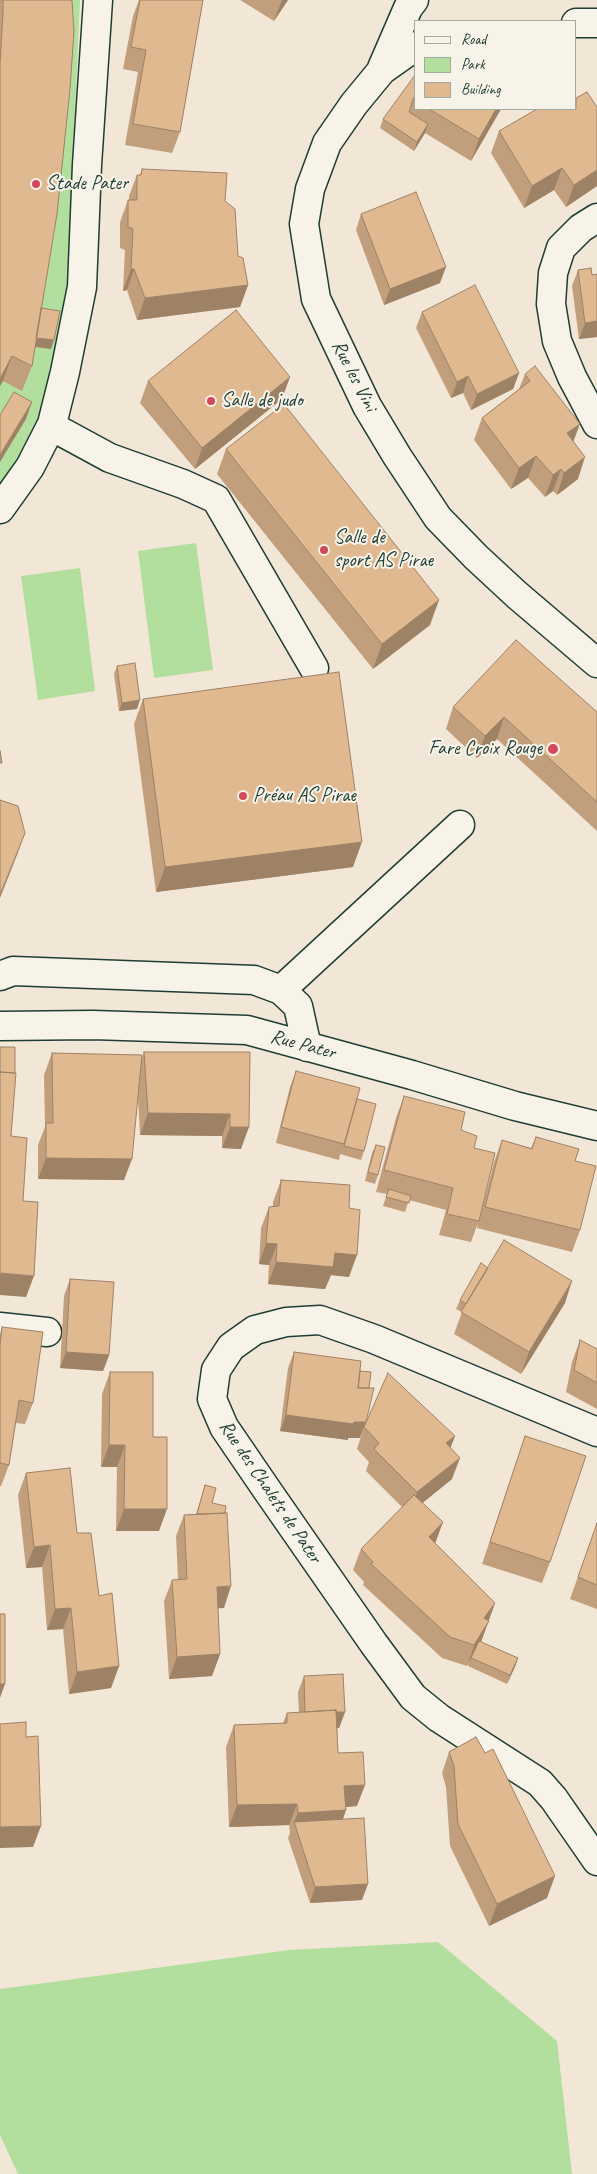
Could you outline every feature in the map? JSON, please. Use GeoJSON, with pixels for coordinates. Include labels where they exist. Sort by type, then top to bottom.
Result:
{"type":"FeatureCollection","features":[{"type":"Feature","properties":{"kind":"street"},"geometry":{"type":"LineString","coordinates":[[0,509],[30,467],[51,426],[65,372],[82,287],[87,165],[98,0]]}},
{"type":"Feature","properties":{"kind":"street"},"geometry":{"type":"LineString","coordinates":[[382,70],[408,8],[414,0]]}},
{"type":"Feature","properties":{"kind":"street"},"geometry":{"type":"LineString","coordinates":[[577,23],[597,23]]}},
{"type":"Feature","properties":{"kind":"street","name":"Rue les Vini"},"geometry":{"type":"LineString","coordinates":[[414,47],[382,70],[354,104],[327,143],[310,189],[304,224],[316,299],[367,406],[438,518],[510,589],[597,663]]}},
{"type":"Feature","properties":{"kind":"street"},"geometry":{"type":"LineString","coordinates":[[597,218],[581,228],[561,248],[553,273],[551,304],[557,341],[572,377],[597,424]]}},
{"type":"Feature","properties":{"kind":"street"},"geometry":{"type":"LineString","coordinates":[[572,377],[597,389]]}},
{"type":"Feature","properties":{"kind":"street"},"geometry":{"type":"LineString","coordinates":[[51,426],[110,458],[183,484],[216,499],[314,668]]}},
{"type":"Feature","properties":{"kind":"street"},"geometry":{"type":"LineString","coordinates":[[281,990],[460,825]]}},
{"type":"Feature","properties":{"kind":"street"},"geometry":{"type":"LineString","coordinates":[[0,976],[13,971],[254,980],[281,990],[298,1006],[307,1047]]}},
{"type":"Feature","properties":{"kind":"street","name":"Rue Pater"},"geometry":{"type":"LineString","coordinates":[[0,1026],[93,1025],[247,1030],[412,1075],[515,1106],[597,1126]]}},
{"type":"Feature","properties":{"kind":"street","name":"Rue des Chalets de Pater"},"geometry":{"type":"LineString","coordinates":[[597,1432],[374,1339],[320,1320],[286,1322],[255,1330],[231,1347],[216,1370],[212,1399],[224,1427],[261,1482],[413,1697],[439,1718],[540,1783],[556,1801],[597,1860]]}},
{"type":"Feature","properties":{"kind":"street"},"geometry":{"type":"LineString","coordinates":[[0,1327],[47,1332]]}},
{"type":"Feature","properties":{"kind":"street"},"geometry":{"type":"LineString","coordinates":[[556,1801],[597,1825]]}},
{"type":"Feature","properties":{"kind":"green space","name":"Stade Pater"},"geometry":{"type":"Polygon","coordinates":[[[0,0],[80,0],[64,367],[44,424],[0,498],[0,0]]]}},
{"type":"Feature","properties":{"kind":"green space"},"geometry":{"type":"Polygon","coordinates":[[[196,543],[213,670],[154,678],[138,551],[196,543]]]}},
{"type":"Feature","properties":{"kind":"green space"},"geometry":{"type":"Polygon","coordinates":[[[80,568],[95,691],[38,700],[21,576],[80,568]]]}},
{"type":"Feature","properties":{"kind":"green space"},"geometry":{"type":"Polygon","coordinates":[[[438,1942],[557,2041],[572,2174],[18,2174],[0,2135],[0,1989],[289,1950],[438,1942]]]}},
{"type":"Feature","properties":{"kind":"building","name":"Stade Pater"},"geometry":{"type":"Polygon","coordinates":[[[3,0],[72,0],[74,31],[57,214],[32,366],[12,356],[0,379],[0,64],[3,0]]]}},
{"type":"Feature","properties":{"kind":"building"},"geometry":{"type":"Polygon","coordinates":[[[140,0],[203,0],[180,132],[133,124],[146,50],[131,47],[140,0]]]}},
{"type":"Feature","properties":{"kind":"building"},"geometry":{"type":"Polygon","coordinates":[[[414,76],[414,98],[409,112],[428,124],[417,142],[383,119],[414,76]]]}},
{"type":"Feature","properties":{"kind":"building"},"geometry":{"type":"Polygon","coordinates":[[[587,92],[597,107],[597,170],[574,185],[562,168],[532,186],[499,131],[535,110],[577,110],[577,97],[587,92]]]}},
{"type":"Feature","properties":{"kind":"building"},"geometry":{"type":"Polygon","coordinates":[[[431,110],[495,110],[479,139],[431,110]]]}},
{"type":"Feature","properties":{"kind":"building"},"geometry":{"type":"Polygon","coordinates":[[[142,169],[227,173],[225,201],[235,209],[238,256],[243,258],[248,285],[145,298],[134,269],[131,269],[133,229],[128,227],[128,200],[137,200],[137,175],[141,175],[142,169]]]}},
{"type":"Feature","properties":{"kind":"building"},"geometry":{"type":"Polygon","coordinates":[[[416,192],[446,267],[390,289],[361,214],[416,192]]]}},
{"type":"Feature","properties":{"kind":"building"},"geometry":{"type":"Polygon","coordinates":[[[591,268],[592,275],[597,274],[597,321],[585,323],[578,270],[591,268]]]}},
{"type":"Feature","properties":{"kind":"building"},"geometry":{"type":"Polygon","coordinates":[[[475,285],[519,373],[477,394],[468,376],[457,382],[422,312],[475,285]]]}},
{"type":"Feature","properties":{"kind":"building"},"geometry":{"type":"Polygon","coordinates":[[[41,308],[60,311],[54,340],[36,338],[41,308]]]}},
{"type":"Feature","properties":{"kind":"building","name":"Salle de judo"},"geometry":{"type":"Polygon","coordinates":[[[236,310],[290,377],[202,448],[148,381],[236,310]]]}},
{"type":"Feature","properties":{"kind":"building"},"geometry":{"type":"Polygon","coordinates":[[[535,366],[580,424],[567,433],[585,457],[564,473],[561,469],[553,475],[536,456],[519,468],[482,418],[530,381],[525,374],[535,366]]]}},
{"type":"Feature","properties":{"kind":"building"},"geometry":{"type":"Polygon","coordinates":[[[14,392],[32,402],[0,455],[0,415],[14,392]]]}},
{"type":"Feature","properties":{"kind":"building","name":"Salle de sport AS Pirae"},"geometry":{"type":"Polygon","coordinates":[[[284,404],[439,600],[382,644],[226,449],[284,404]]]}},
{"type":"Feature","properties":{"kind":"building","name":"Fare Croix Rouge"},"geometry":{"type":"Polygon","coordinates":[[[516,640],[597,712],[597,802],[504,717],[485,736],[453,707],[516,640]]]}},
{"type":"Feature","properties":{"kind":"building"},"geometry":{"type":"Polygon","coordinates":[[[135,663],[140,700],[122,703],[117,666],[135,663]]]}},
{"type":"Feature","properties":{"kind":"building","name":"Préau AS Pirae"},"geometry":{"type":"Polygon","coordinates":[[[339,672],[362,842],[165,867],[143,699],[339,672]]]}},
{"type":"Feature","properties":{"kind":"building"},"geometry":{"type":"Polygon","coordinates":[[[0,800],[18,806],[25,833],[0,895],[0,800]]]}},
{"type":"Feature","properties":{"kind":"building"},"geometry":{"type":"Polygon","coordinates":[[[0,1047],[15,1047],[15,1073],[0,1072],[0,1047]]]}},
{"type":"Feature","properties":{"kind":"building"},"geometry":{"type":"Polygon","coordinates":[[[144,1052],[250,1052],[249,1127],[230,1127],[230,1114],[148,1113],[144,1052]]]}},
{"type":"Feature","properties":{"kind":"building"},"geometry":{"type":"Polygon","coordinates":[[[52,1053],[142,1055],[132,1159],[46,1158],[46,1123],[53,1123],[52,1053]]]}},
{"type":"Feature","properties":{"kind":"building"},"geometry":{"type":"Polygon","coordinates":[[[296,1071],[360,1088],[344,1144],[281,1127],[296,1071]]]}},
{"type":"Feature","properties":{"kind":"building"},"geometry":{"type":"Polygon","coordinates":[[[0,1072],[16,1073],[11,1136],[27,1138],[23,1201],[38,1202],[34,1276],[0,1273],[0,1072]]]}},
{"type":"Feature","properties":{"kind":"building"},"geometry":{"type":"Polygon","coordinates":[[[404,1096],[465,1112],[461,1130],[477,1136],[474,1148],[495,1153],[479,1221],[447,1214],[453,1188],[384,1170],[404,1096]]]}},
{"type":"Feature","properties":{"kind":"building"},"geometry":{"type":"Polygon","coordinates":[[[357,1099],[376,1104],[364,1151],[344,1146],[357,1099]]]}},
{"type":"Feature","properties":{"kind":"building"},"geometry":{"type":"Polygon","coordinates":[[[536,1137],[579,1149],[575,1161],[596,1166],[580,1230],[485,1207],[502,1140],[532,1149],[536,1137]]]}},
{"type":"Feature","properties":{"kind":"building"},"geometry":{"type":"Polygon","coordinates":[[[376,1145],[385,1147],[378,1175],[368,1172],[376,1145]]]}},
{"type":"Feature","properties":{"kind":"building"},"geometry":{"type":"Polygon","coordinates":[[[281,1180],[350,1185],[349,1208],[360,1210],[357,1255],[335,1253],[333,1267],[276,1262],[277,1244],[266,1243],[269,1207],[279,1206],[281,1180]]]}},
{"type":"Feature","properties":{"kind":"building"},"geometry":{"type":"Polygon","coordinates":[[[389,1189],[411,1196],[409,1203],[386,1197],[389,1189]]]}},
{"type":"Feature","properties":{"kind":"building"},"geometry":{"type":"Polygon","coordinates":[[[504,1240],[572,1281],[529,1352],[461,1312],[504,1240]]]}},
{"type":"Feature","properties":{"kind":"building"},"geometry":{"type":"Polygon","coordinates":[[[481,1263],[488,1268],[466,1304],[460,1300],[481,1263]]]}},
{"type":"Feature","properties":{"kind":"building"},"geometry":{"type":"Polygon","coordinates":[[[70,1279],[114,1282],[109,1355],[66,1352],[70,1279]]]}},
{"type":"Feature","properties":{"kind":"building"},"geometry":{"type":"Polygon","coordinates":[[[2,1327],[43,1332],[33,1403],[19,1400],[9,1465],[0,1463],[0,1346],[2,1327]]]}},
{"type":"Feature","properties":{"kind":"building"},"geometry":{"type":"Polygon","coordinates":[[[580,1340],[597,1349],[597,1383],[574,1370],[580,1340]]]}},
{"type":"Feature","properties":{"kind":"building"},"geometry":{"type":"Polygon","coordinates":[[[294,1352],[361,1361],[358,1388],[374,1388],[366,1422],[354,1422],[353,1424],[286,1415],[294,1352]]]}},
{"type":"Feature","properties":{"kind":"building"},"geometry":{"type":"Polygon","coordinates":[[[360,1371],[371,1372],[369,1388],[358,1388],[360,1371]]]}},
{"type":"Feature","properties":{"kind":"building"},"geometry":{"type":"Polygon","coordinates":[[[110,1372],[153,1372],[153,1437],[167,1437],[167,1509],[124,1509],[125,1445],[109,1445],[110,1372]]]}},
{"type":"Feature","properties":{"kind":"building"},"geometry":{"type":"Polygon","coordinates":[[[388,1373],[455,1436],[446,1443],[460,1458],[417,1492],[374,1449],[379,1443],[364,1427],[388,1373]]]}},
{"type":"Feature","properties":{"kind":"building"},"geometry":{"type":"Polygon","coordinates":[[[525,1436],[586,1456],[550,1562],[490,1542],[525,1436]]]}},
{"type":"Feature","properties":{"kind":"building"},"geometry":{"type":"Polygon","coordinates":[[[70,1468],[77,1533],[91,1533],[99,1596],[112,1593],[119,1666],[77,1672],[71,1608],[55,1609],[50,1545],[34,1547],[26,1473],[70,1468]]]}},
{"type":"Feature","properties":{"kind":"building"},"geometry":{"type":"Polygon","coordinates":[[[205,1485],[216,1488],[212,1503],[226,1506],[225,1513],[197,1514],[205,1485]]]}},
{"type":"Feature","properties":{"kind":"building"},"geometry":{"type":"Polygon","coordinates":[[[414,1495],[443,1522],[429,1537],[495,1603],[484,1618],[489,1621],[474,1645],[450,1637],[371,1564],[373,1562],[361,1549],[414,1495]]]}},
{"type":"Feature","properties":{"kind":"building"},"geometry":{"type":"Polygon","coordinates":[[[227,1513],[231,1586],[217,1587],[220,1654],[177,1657],[172,1580],[187,1579],[184,1515],[227,1513]]]}},
{"type":"Feature","properties":{"kind":"building"},"geometry":{"type":"Polygon","coordinates":[[[597,1523],[597,1585],[578,1577],[597,1523]]]}},
{"type":"Feature","properties":{"kind":"building"},"geometry":{"type":"Polygon","coordinates":[[[0,1614],[5,1614],[5,1684],[0,1684],[0,1614]]]}},
{"type":"Feature","properties":{"kind":"building"},"geometry":{"type":"Polygon","coordinates":[[[479,1641],[518,1658],[510,1675],[471,1658],[479,1641]]]}},
{"type":"Feature","properties":{"kind":"building"},"geometry":{"type":"Polygon","coordinates":[[[343,1674],[345,1712],[336,1712],[336,1710],[305,1712],[304,1676],[343,1674]]]}},
{"type":"Feature","properties":{"kind":"building"},"geometry":{"type":"Polygon","coordinates":[[[336,1710],[338,1753],[363,1752],[365,1785],[344,1786],[346,1810],[298,1813],[297,1804],[237,1805],[234,1725],[287,1723],[287,1713],[336,1710]]]}},
{"type":"Feature","properties":{"kind":"building"},"geometry":{"type":"Polygon","coordinates":[[[26,1722],[26,1737],[38,1736],[41,1826],[0,1827],[0,1724],[26,1722]]]}},
{"type":"Feature","properties":{"kind":"building"},"geometry":{"type":"Polygon","coordinates":[[[476,1737],[485,1753],[493,1749],[555,1876],[497,1904],[458,1824],[454,1766],[449,1752],[476,1737]]]}},
{"type":"Feature","properties":{"kind":"building"},"geometry":{"type":"Polygon","coordinates":[[[364,1818],[368,1884],[315,1887],[294,1822],[364,1818]]]}},
{"type":"Feature","properties":{"kind":"place","name":"Stade Pater"},"geometry":{"type":"Point","coordinates":[36,184]}},
{"type":"Feature","properties":{"kind":"place","name":"Salle de judo"},"geometry":{"type":"Point","coordinates":[211,401]}},
{"type":"Feature","properties":{"kind":"place","name":"Salle de sport AS Pirae"},"geometry":{"type":"Point","coordinates":[324,550]}},
{"type":"Feature","properties":{"kind":"place","name":"Fare Croix Rouge"},"geometry":{"type":"Point","coordinates":[553,749]}},
{"type":"Feature","properties":{"kind":"place","name":"Préau AS Pirae"},"geometry":{"type":"Point","coordinates":[243,796]}}]}
